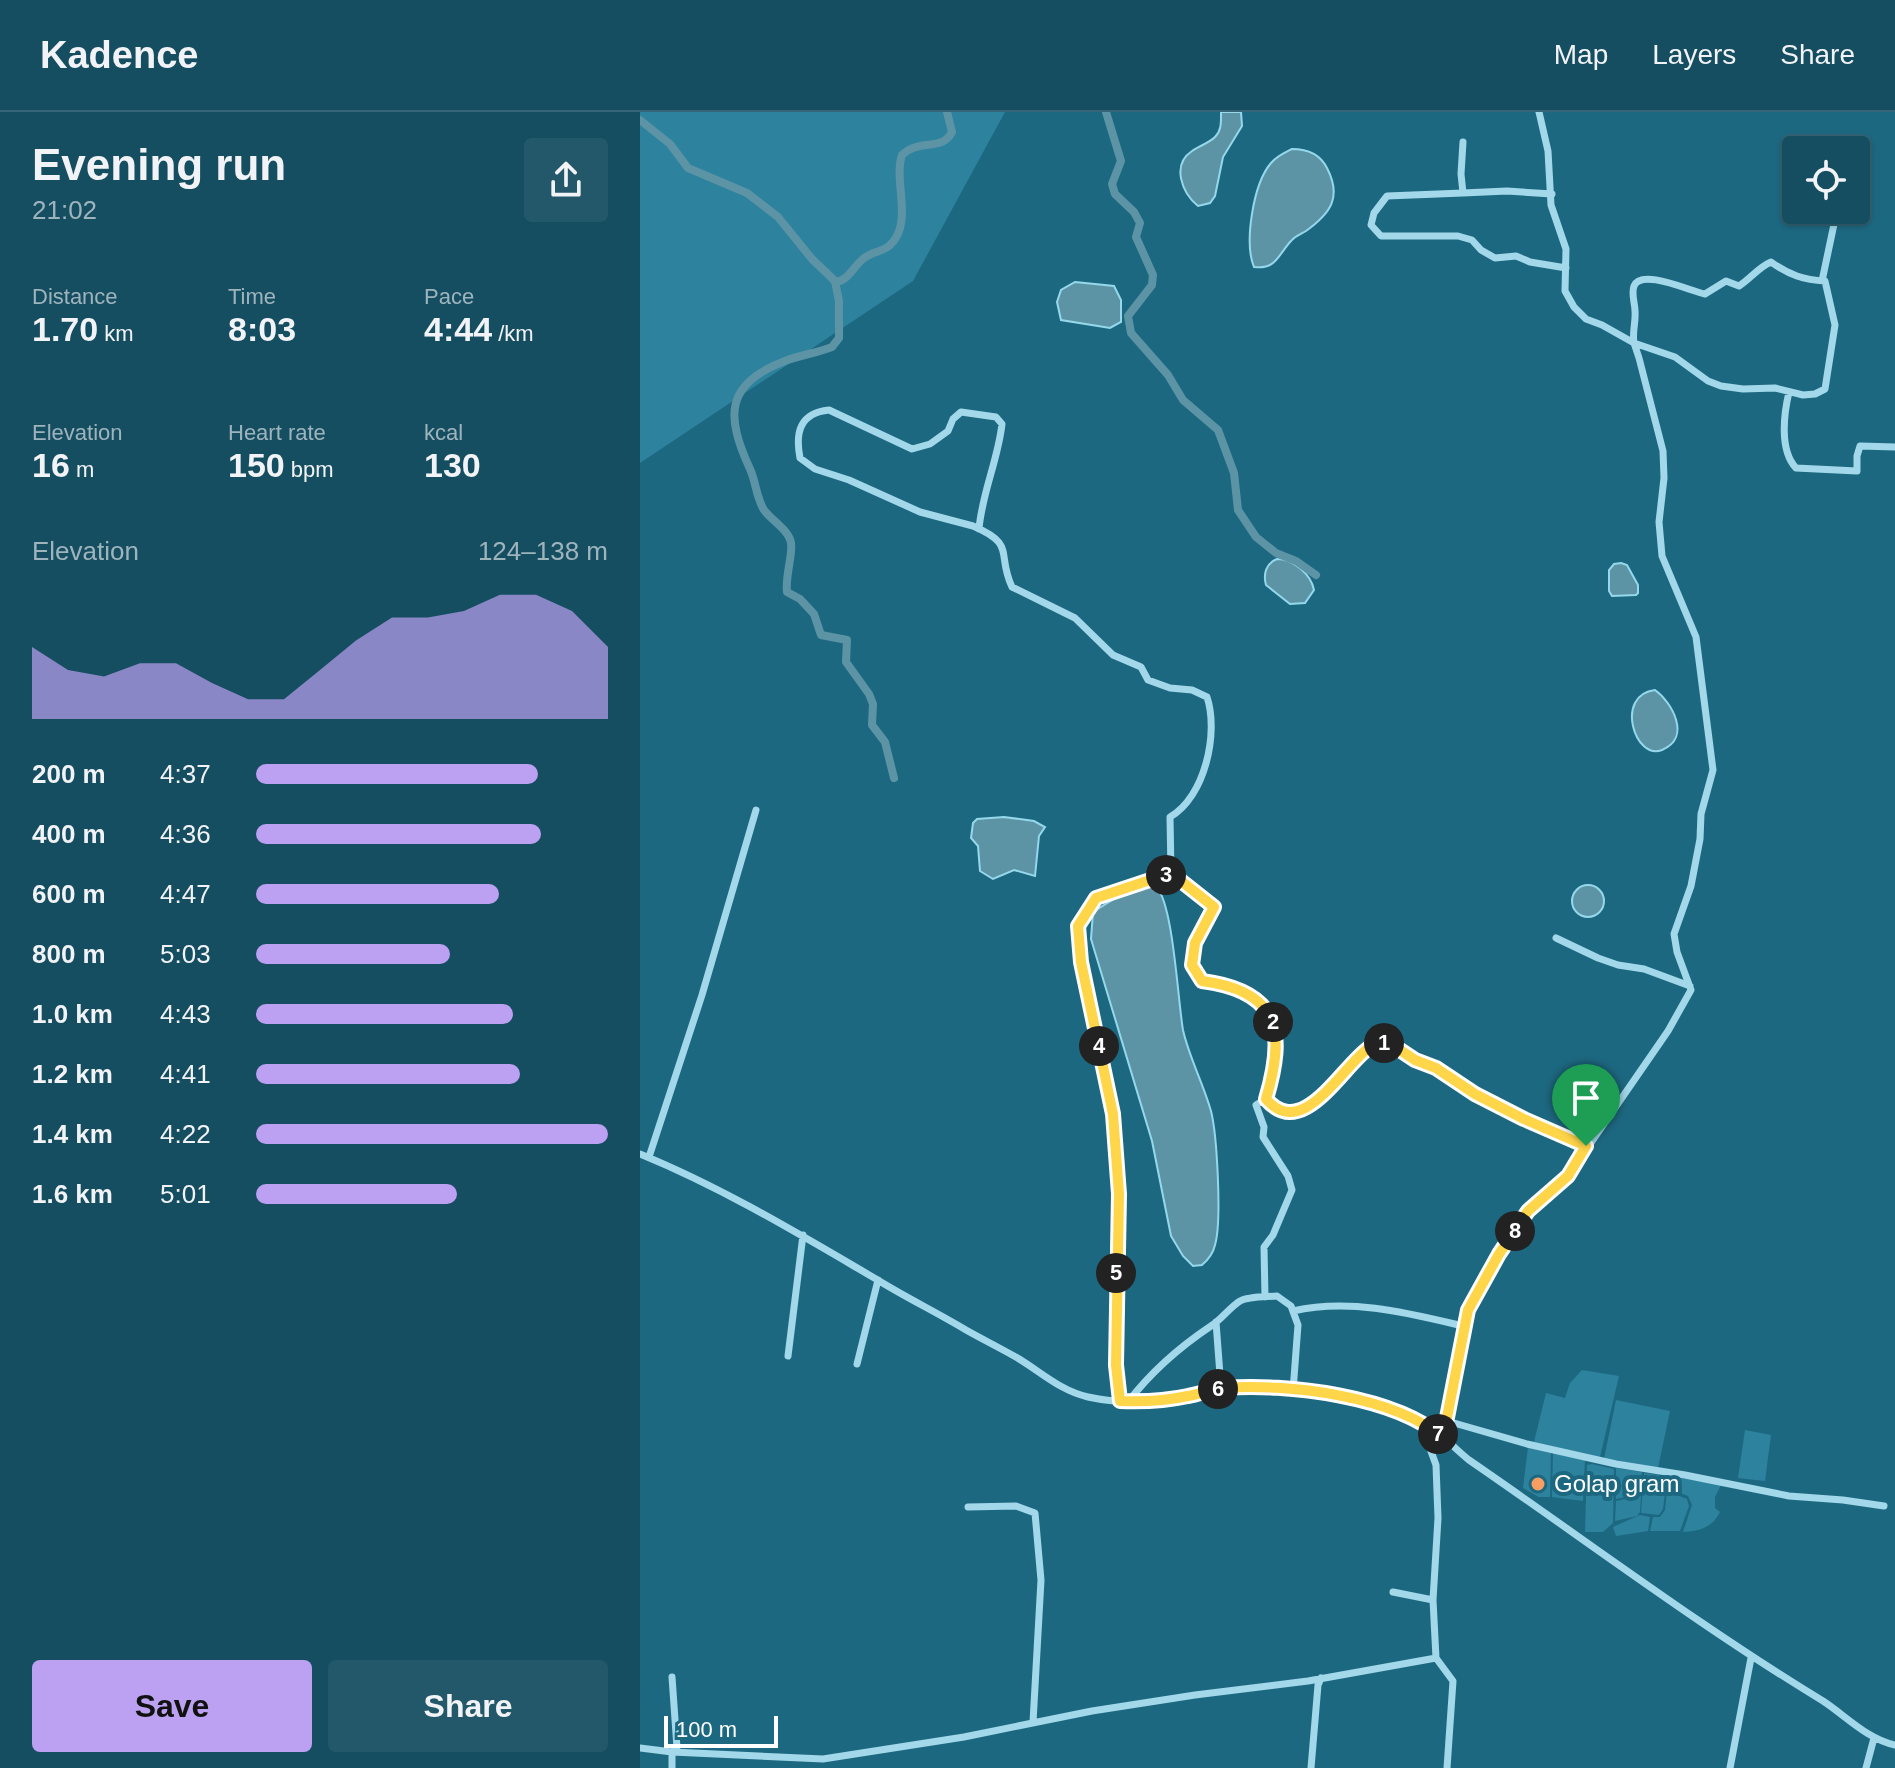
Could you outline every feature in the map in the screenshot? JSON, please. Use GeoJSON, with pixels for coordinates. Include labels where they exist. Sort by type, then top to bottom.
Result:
{"type":"FeatureCollection","features":[{"type":"Feature","properties":{"kind":"street"},"geometry":{"type":"LineString","coordinates":[[1443,1438],[1463,1326],[1481,1286],[1528,1211],[1568,1176],[1668,1031],[1691,990],[1674,934],[1691,886],[1700,839],[1701,814],[1713,770],[1696,637],[1662,556],[1659,522],[1664,478],[1663,451],[1634,343],[1632,335],[1635,283],[1640,278],[1653,278],[1705,294],[1726,281],[1739,286],[1771,262],[1787,273],[1806,280],[1825,281],[1835,325],[1825,389],[1815,394],[1775,388],[1721,386],[1708,381],[1675,357],[1634,343],[1586,319],[1565,291],[1566,249],[1551,205],[1548,151],[1539,112]]}},
{"type":"Feature","properties":{"kind":"street"},"geometry":{"type":"LineString","coordinates":[[1463,142],[1463,193]]}},
{"type":"Feature","properties":{"kind":"street"},"geometry":{"type":"LineString","coordinates":[[1552,194],[1507,191],[1387,196],[1374,213],[1371,225],[1381,236],[1458,236],[1472,240],[1495,258],[1516,256],[1530,262],[1566,268]]}},
{"type":"Feature","properties":{"kind":"street"},"geometry":{"type":"LineString","coordinates":[[1822,281],[1834,224]]}},
{"type":"Feature","properties":{"kind":"street"},"geometry":{"type":"LineString","coordinates":[[1789,392],[1786,439],[1791,463],[1796,468],[1857,471],[1860,446],[1895,447]]}},
{"type":"Feature","properties":{"kind":"street"},"geometry":{"type":"LineString","coordinates":[[979,529],[982,501],[1000,443],[1002,424],[996,417],[961,412],[953,419],[948,431],[930,444],[912,449],[829,410],[816,412],[803,423],[796,438],[800,458],[815,469],[849,480],[920,512],[993,535],[1003,545],[1012,587],[1075,618],[1113,655],[1141,667],[1148,680],[1170,688],[1192,690],[1207,697],[1212,712],[1202,781],[1183,810],[1170,817],[1171,873]]}},
{"type":"Feature","properties":{"kind":"street"},"geometry":{"type":"LineString","coordinates":[[649,1157],[702,995],[756,810]]}},
{"type":"Feature","properties":{"kind":"street"},"geometry":{"type":"LineString","coordinates":[[1171,873],[1214,907],[1195,943],[1192,965],[1202,981],[1248,993],[1266,1009],[1274,1024],[1277,1041],[1275,1068],[1266,1099],[1256,1105],[1264,1127],[1263,1137],[1288,1176],[1292,1190],[1273,1235],[1264,1247],[1265,1297]]}},
{"type":"Feature","properties":{"kind":"street"},"geometry":{"type":"LineString","coordinates":[[1124,1402],[1116,1365],[1119,1194],[1113,1114],[1081,962],[1078,926],[1096,898],[1171,873]]}},
{"type":"Feature","properties":{"kind":"street"},"geometry":{"type":"LineString","coordinates":[[1556,938],[1598,958],[1644,969],[1690,986]]}},
{"type":"Feature","properties":{"kind":"street"},"geometry":{"type":"LineString","coordinates":[[1266,1099],[1278,1112],[1306,1106],[1326,1093],[1371,1045],[1388,1042],[1475,1094],[1586,1146]]}},
{"type":"Feature","properties":{"kind":"street"},"geometry":{"type":"LineString","coordinates":[[640,1154],[687,1173],[803,1235],[1015,1357],[1053,1384],[1085,1396],[1124,1402],[1153,1402],[1221,1388],[1293,1391],[1350,1398],[1389,1408],[1420,1421],[1469,1460],[1751,1658],[1843,1714],[1874,1738],[1895,1745]]}},
{"type":"Feature","properties":{"kind":"street"},"geometry":{"type":"LineString","coordinates":[[788,1356],[803,1235]]}},
{"type":"Feature","properties":{"kind":"street"},"geometry":{"type":"LineString","coordinates":[[857,1364],[878,1280]]}},
{"type":"Feature","properties":{"kind":"street"},"geometry":{"type":"LineString","coordinates":[[1124,1402],[1197,1333],[1242,1300],[1277,1296],[1291,1306],[1298,1325],[1293,1391]]}},
{"type":"Feature","properties":{"kind":"street"},"geometry":{"type":"LineString","coordinates":[[1293,1311],[1318,1306],[1364,1307],[1463,1326]]}},
{"type":"Feature","properties":{"kind":"street"},"geometry":{"type":"LineString","coordinates":[[1216,1322],[1221,1388]]}},
{"type":"Feature","properties":{"kind":"street"},"geometry":{"type":"LineString","coordinates":[[1420,1421],[1436,1465],[1438,1518],[1433,1600],[1436,1658],[1453,1681],[1447,1768]]}},
{"type":"Feature","properties":{"kind":"street"},"geometry":{"type":"LineString","coordinates":[[1447,1421],[1616,1464],[1789,1496],[1884,1506]]}},
{"type":"Feature","properties":{"kind":"street"},"geometry":{"type":"LineString","coordinates":[[968,1507],[1016,1506],[1035,1513],[1041,1580],[1033,1722]]}},
{"type":"Feature","properties":{"kind":"street"},"geometry":{"type":"LineString","coordinates":[[1393,1592],[1433,1600]]}},
{"type":"Feature","properties":{"kind":"street"},"geometry":{"type":"LineString","coordinates":[[640,1748],[823,1759],[1195,1695],[1436,1658]]}},
{"type":"Feature","properties":{"kind":"street"},"geometry":{"type":"LineString","coordinates":[[1730,1768],[1751,1658]]}},
{"type":"Feature","properties":{"kind":"street"},"geometry":{"type":"LineString","coordinates":[[672,1677],[677,1748],[672,1752]]}},
{"type":"Feature","properties":{"kind":"street"},"geometry":{"type":"LineString","coordinates":[[1311,1768],[1321,1678]]}},
{"type":"Feature","properties":{"kind":"street"},"geometry":{"type":"LineString","coordinates":[[1866,1768],[1874,1738]]}},
{"type":"Feature","properties":{"kind":"street"},"geometry":{"type":"LineString","coordinates":[[672,1752],[672,1768]]}},
{"type":"Feature","properties":{"kind":"shaded area"},"geometry":{"type":"Polygon","coordinates":[[[640,112],[1005,112],[913,281],[640,463],[640,112]]]}},
{"type":"Feature","properties":{"kind":"shaded area"},"geometry":{"type":"Polygon","coordinates":[[[1221,112],[1241,112],[1242,126],[1223,157],[1215,196],[1210,203],[1198,206],[1187,194],[1180,171],[1192,151],[1217,134],[1221,112]]]}},
{"type":"Feature","properties":{"kind":"shaded area"},"geometry":{"type":"Polygon","coordinates":[[[1292,149],[1313,153],[1324,163],[1334,188],[1332,204],[1322,218],[1293,239],[1272,264],[1254,267],[1250,229],[1259,185],[1271,163],[1292,149]]]}},
{"type":"Feature","properties":{"kind":"shaded area"},"geometry":{"type":"Polygon","coordinates":[[[1075,282],[1114,286],[1121,300],[1121,322],[1110,328],[1061,320],[1057,302],[1061,290],[1075,282]]]}},
{"type":"Feature","properties":{"kind":"shaded area"},"geometry":{"type":"Polygon","coordinates":[[[1277,559],[1295,565],[1309,578],[1314,590],[1305,603],[1290,604],[1266,585],[1266,569],[1277,559]]]}},
{"type":"Feature","properties":{"kind":"shaded area"},"geometry":{"type":"Polygon","coordinates":[[[1614,564],[1627,565],[1638,585],[1636,595],[1612,596],[1609,591],[1609,570],[1614,564]]]}},
{"type":"Feature","properties":{"kind":"shaded area"},"geometry":{"type":"Polygon","coordinates":[[[1655,690],[1673,711],[1677,729],[1671,744],[1662,750],[1652,751],[1637,737],[1632,714],[1642,694],[1655,690]]]}},
{"type":"Feature","properties":{"kind":"shaded area"},"geometry":{"type":"Polygon","coordinates":[[[1004,817],[1034,821],[1045,827],[1039,836],[1035,876],[1014,870],[993,879],[980,871],[978,846],[971,838],[973,823],[977,819],[1004,817]]]}},
{"type":"Feature","properties":{"kind":"shaded area"},"geometry":{"type":"Polygon","coordinates":[[[1588,885],[1599,890],[1604,901],[1599,912],[1588,917],[1577,912],[1572,901],[1577,890],[1588,885]]]}},
{"type":"Feature","properties":{"kind":"shaded area"},"geometry":{"type":"Polygon","coordinates":[[[1143,887],[1156,887],[1167,911],[1183,1030],[1213,1123],[1218,1178],[1217,1233],[1213,1251],[1202,1265],[1193,1266],[1171,1236],[1152,1141],[1091,939],[1093,912],[1117,897],[1143,887]]]}},
{"type":"Feature","properties":{"kind":"shaded area"},"geometry":{"type":"Polygon","coordinates":[[[1582,1370],[1619,1376],[1600,1457],[1534,1442],[1546,1393],[1565,1398],[1570,1383],[1582,1370]]]}},
{"type":"Feature","properties":{"kind":"shaded area"},"geometry":{"type":"Polygon","coordinates":[[[1616,1400],[1670,1411],[1658,1468],[1604,1459],[1616,1400]]]}},
{"type":"Feature","properties":{"kind":"shaded area"},"geometry":{"type":"Polygon","coordinates":[[[1745,1430],[1771,1435],[1765,1481],[1738,1478],[1745,1430]]]}},
{"type":"Feature","properties":{"kind":"shaded area"},"geometry":{"type":"Polygon","coordinates":[[[1528,1447],[1551,1453],[1550,1497],[1539,1497],[1523,1488],[1528,1447]]]}},
{"type":"Feature","properties":{"kind":"shaded area"},"geometry":{"type":"Polygon","coordinates":[[[1553,1453],[1585,1460],[1583,1501],[1552,1497],[1553,1453]]]}},
{"type":"Feature","properties":{"kind":"shaded area"},"geometry":{"type":"Polygon","coordinates":[[[1587,1465],[1614,1469],[1613,1523],[1603,1532],[1585,1532],[1587,1465]]]}},
{"type":"Feature","properties":{"kind":"shaded area"},"geometry":{"type":"Polygon","coordinates":[[[1616,1468],[1642,1472],[1640,1494],[1616,1499],[1616,1468]]]}},
{"type":"Feature","properties":{"kind":"shaded area"},"geometry":{"type":"Polygon","coordinates":[[[1644,1473],[1667,1476],[1663,1509],[1659,1515],[1641,1513],[1644,1473]]]}},
{"type":"Feature","properties":{"kind":"shaded area"},"geometry":{"type":"Polygon","coordinates":[[[1670,1476],[1721,1485],[1715,1497],[1715,1508],[1720,1512],[1713,1522],[1700,1529],[1683,1532],[1692,1505],[1688,1496],[1668,1489],[1670,1476]]]}},
{"type":"Feature","properties":{"kind":"shaded area"},"geometry":{"type":"Polygon","coordinates":[[[1667,1491],[1687,1499],[1689,1506],[1680,1531],[1650,1531],[1653,1517],[1660,1517],[1665,1510],[1667,1491]]]}},
{"type":"Feature","properties":{"kind":"shaded area"},"geometry":{"type":"Polygon","coordinates":[[[1641,1496],[1637,1516],[1615,1521],[1616,1501],[1641,1496]]]}},
{"type":"Feature","properties":{"kind":"shaded area"},"geometry":{"type":"Polygon","coordinates":[[[1640,1515],[1650,1517],[1648,1531],[1616,1536],[1613,1527],[1640,1515]]]}},
{"type":"Feature","properties":{"kind":"waterway"},"geometry":{"type":"LineString","coordinates":[[835,282],[847,276],[866,257],[890,245],[897,236],[902,214],[902,155],[916,147],[937,144],[948,138],[952,132],[947,112]]}},
{"type":"Feature","properties":{"kind":"waterway"},"geometry":{"type":"LineString","coordinates":[[1106,112],[1121,161],[1112,184],[1115,194],[1134,212],[1140,223],[1136,237],[1153,275],[1152,285],[1128,316],[1131,333],[1168,375],[1183,400],[1218,430],[1234,473],[1238,510],[1256,537],[1276,553],[1296,561],[1316,575]]}},
{"type":"Feature","properties":{"kind":"waterway"},"geometry":{"type":"LineString","coordinates":[[640,120],[670,144],[688,168],[747,193],[778,217],[812,259],[835,281],[839,301],[839,338],[832,347],[785,361],[750,380],[741,392],[734,418],[761,505],[787,534],[791,543],[787,592],[800,599],[814,614],[821,635],[847,640],[846,662],[869,694],[873,704],[872,725],[885,742],[894,778]]}},
{"type":"Feature","properties":{"kind":"place","name":"Golap gram"},"geometry":{"type":"Point","coordinates":[1538,1484]}},
{"type":"Feature","properties":{"kind":"route"},"geometry":{"type":"LineString","coordinates":[[1171,873],[1214,907],[1195,943],[1192,965],[1202,981],[1248,993],[1266,1009],[1274,1024],[1277,1041],[1275,1068],[1266,1099],[1278,1112],[1289,1114],[1306,1106],[1326,1093],[1371,1045],[1388,1042],[1475,1094],[1586,1146],[1568,1176],[1528,1211],[1499,1254],[1468,1310],[1443,1438],[1428,1425],[1389,1408],[1350,1398],[1293,1391],[1221,1388],[1153,1402],[1120,1401],[1116,1365],[1119,1194],[1113,1114],[1081,962],[1078,926],[1096,898],[1171,873]]}}]}
